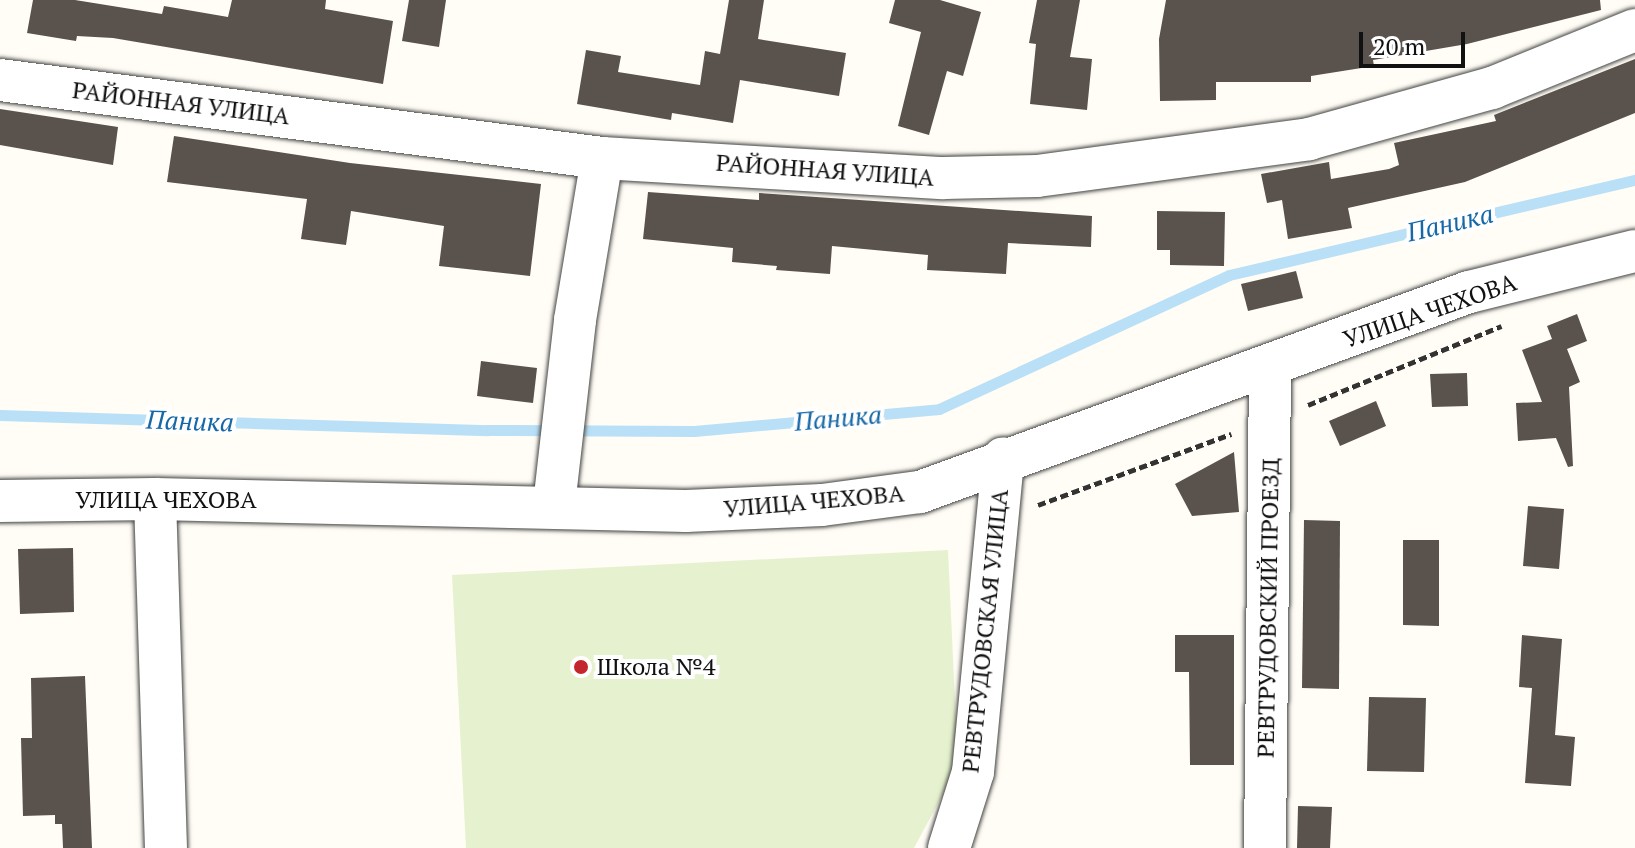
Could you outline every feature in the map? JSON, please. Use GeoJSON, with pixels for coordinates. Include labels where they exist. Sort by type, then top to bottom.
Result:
{"type":"FeatureCollection","features":[{"type":"Feature","properties":{"kind":"street","name":"РАЙОННАЯ УЛИЦА"},"geometry":{"type":"LineString","coordinates":[[0,80],[602,158],[943,178],[1037,176],[1177,161],[1309,139],[1422,111],[1635,30]]}},
{"type":"Feature","properties":{"kind":"street"},"geometry":{"type":"LineString","coordinates":[[554,505],[575,320],[602,158]]}},
{"type":"Feature","properties":{"kind":"street","name":"УЛИЦА ЧЕХОВА"},"geometry":{"type":"LineString","coordinates":[[0,501],[155,499],[554,505],[686,511],[822,505],[920,492],[1003,458],[1270,368],[1469,292],[1635,251]]}},
{"type":"Feature","properties":{"kind":"street","name":"РЕВТРУДОВСКИЙ ПРОЕЗД"},"geometry":{"type":"LineString","coordinates":[[1265,848],[1270,368]]}},
{"type":"Feature","properties":{"kind":"street","name":"РЕВТРУДОВСКАЯ УЛИЦА"},"geometry":{"type":"LineString","coordinates":[[949,848],[973,772],[1003,458]]}},
{"type":"Feature","properties":{"kind":"street"},"geometry":{"type":"LineString","coordinates":[[155,499],[166,848]]}},
{"type":"Feature","properties":{"kind":"path"},"geometry":{"type":"LineString","coordinates":[[996,529],[1053,496],[1270,420],[1512,322]]}},
{"type":"Feature","properties":{"kind":"green space"},"geometry":{"type":"Polygon","coordinates":[[[948,550],[958,766],[914,848],[466,848],[452,575],[948,550]]]}},
{"type":"Feature","properties":{"kind":"building"},"geometry":{"type":"Polygon","coordinates":[[[33,0],[75,0],[162,14],[164,6],[228,17],[232,0],[326,0],[325,9],[393,21],[383,84],[113,38],[77,36],[76,41],[27,33],[33,0]]]}},
{"type":"Feature","properties":{"kind":"building"},"geometry":{"type":"Polygon","coordinates":[[[409,0],[446,0],[439,47],[402,41],[409,0]]]}},
{"type":"Feature","properties":{"kind":"building"},"geometry":{"type":"Polygon","coordinates":[[[729,0],[764,0],[758,39],[846,53],[839,96],[740,80],[733,123],[672,113],[671,120],[577,104],[586,50],[621,56],[618,72],[700,85],[705,51],[720,54],[729,0]]]}},
{"type":"Feature","properties":{"kind":"building"},"geometry":{"type":"Polygon","coordinates":[[[895,0],[940,0],[981,12],[963,76],[947,71],[929,135],[898,126],[921,32],[889,23],[895,0]]]}},
{"type":"Feature","properties":{"kind":"building"},"geometry":{"type":"Polygon","coordinates":[[[1037,0],[1080,0],[1070,57],[1092,59],[1087,110],[1030,104],[1036,44],[1029,43],[1037,0]]]}},
{"type":"Feature","properties":{"kind":"building"},"geometry":{"type":"Polygon","coordinates":[[[1166,0],[1600,0],[1601,10],[1467,44],[1373,60],[1374,66],[1311,76],[1311,82],[1216,82],[1216,100],[1160,101],[1159,39],[1166,0]]]}},
{"type":"Feature","properties":{"kind":"building"},"geometry":{"type":"Polygon","coordinates":[[[1635,59],[1635,113],[1465,182],[1348,208],[1352,228],[1288,239],[1282,200],[1267,203],[1261,174],[1329,162],[1331,179],[1389,169],[1399,165],[1394,143],[1496,121],[1494,115],[1635,59]]]}},
{"type":"Feature","properties":{"kind":"building"},"geometry":{"type":"Polygon","coordinates":[[[0,109],[118,127],[113,165],[0,145],[0,109]]]}},
{"type":"Feature","properties":{"kind":"building"},"geometry":{"type":"Polygon","coordinates":[[[174,136],[350,163],[541,184],[530,276],[439,266],[444,226],[351,211],[346,245],[301,239],[307,199],[167,182],[174,136]]]}},
{"type":"Feature","properties":{"kind":"building"},"geometry":{"type":"Polygon","coordinates":[[[648,192],[759,200],[759,193],[1092,216],[1091,247],[1008,243],[1006,274],[927,270],[928,255],[832,246],[830,274],[776,270],[777,266],[732,262],[733,248],[643,239],[648,192]]]}},
{"type":"Feature","properties":{"kind":"building"},"geometry":{"type":"Polygon","coordinates":[[[1157,211],[1225,212],[1224,266],[1170,265],[1170,250],[1157,250],[1157,211]]]}},
{"type":"Feature","properties":{"kind":"building"},"geometry":{"type":"Polygon","coordinates":[[[1296,271],[1303,298],[1248,311],[1241,284],[1296,271]]]}},
{"type":"Feature","properties":{"kind":"building"},"geometry":{"type":"Polygon","coordinates":[[[1577,314],[1587,341],[1567,349],[1580,382],[1569,387],[1573,466],[1568,467],[1556,438],[1518,441],[1516,403],[1542,402],[1522,350],[1552,339],[1547,326],[1577,314]]]}},
{"type":"Feature","properties":{"kind":"building"},"geometry":{"type":"Polygon","coordinates":[[[481,361],[537,368],[533,403],[477,396],[481,361]]]}},
{"type":"Feature","properties":{"kind":"building"},"geometry":{"type":"Polygon","coordinates":[[[1467,373],[1468,406],[1432,407],[1430,374],[1467,373]]]}},
{"type":"Feature","properties":{"kind":"building"},"geometry":{"type":"Polygon","coordinates":[[[1376,401],[1386,426],[1340,446],[1329,421],[1376,401]]]}},
{"type":"Feature","properties":{"kind":"building"},"geometry":{"type":"Polygon","coordinates":[[[1234,452],[1239,512],[1192,516],[1175,484],[1234,452]]]}},
{"type":"Feature","properties":{"kind":"building"},"geometry":{"type":"Polygon","coordinates":[[[1528,506],[1564,509],[1559,569],[1523,566],[1528,506]]]}},
{"type":"Feature","properties":{"kind":"building"},"geometry":{"type":"Polygon","coordinates":[[[1304,520],[1340,521],[1339,689],[1302,688],[1304,520]]]}},
{"type":"Feature","properties":{"kind":"building"},"geometry":{"type":"Polygon","coordinates":[[[1403,540],[1439,540],[1439,626],[1403,625],[1403,540]]]}},
{"type":"Feature","properties":{"kind":"building"},"geometry":{"type":"Polygon","coordinates":[[[73,548],[74,612],[20,614],[18,549],[73,548]]]}},
{"type":"Feature","properties":{"kind":"building"},"geometry":{"type":"Polygon","coordinates":[[[1175,635],[1234,635],[1234,765],[1190,765],[1189,672],[1175,672],[1175,635]]]}},
{"type":"Feature","properties":{"kind":"building"},"geometry":{"type":"Polygon","coordinates":[[[1522,635],[1562,639],[1555,735],[1575,737],[1571,786],[1525,783],[1532,688],[1519,687],[1522,635]]]}},
{"type":"Feature","properties":{"kind":"building"},"geometry":{"type":"Polygon","coordinates":[[[85,676],[92,848],[63,848],[62,824],[55,824],[55,815],[23,816],[21,738],[32,738],[31,678],[85,676]]]}},
{"type":"Feature","properties":{"kind":"building"},"geometry":{"type":"Polygon","coordinates":[[[1369,697],[1426,698],[1424,772],[1367,771],[1369,697]]]}},
{"type":"Feature","properties":{"kind":"building"},"geometry":{"type":"Polygon","coordinates":[[[1298,806],[1332,807],[1330,848],[1297,848],[1298,806]]]}},
{"type":"Feature","properties":{"kind":"waterway","name":"Паника"},"geometry":{"type":"LineString","coordinates":[[0,415],[488,430],[694,431],[939,409],[1229,275],[1635,180]]}},
{"type":"Feature","properties":{"kind":"place","name":"Школа №4"},"geometry":{"type":"Point","coordinates":[581,667]}}]}
